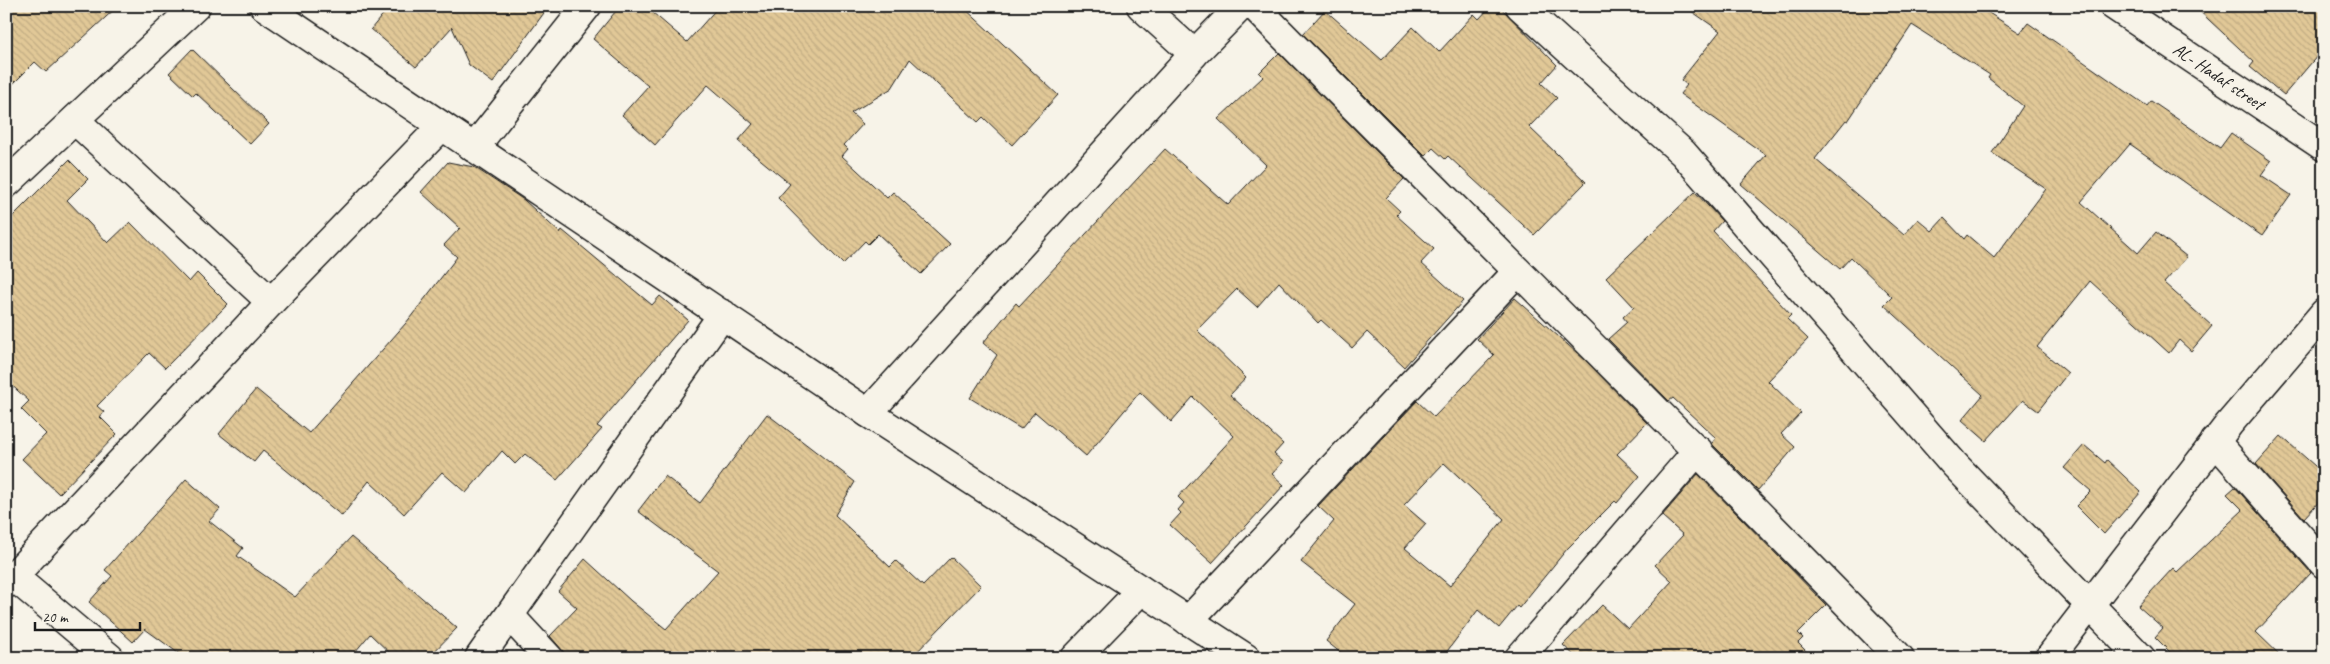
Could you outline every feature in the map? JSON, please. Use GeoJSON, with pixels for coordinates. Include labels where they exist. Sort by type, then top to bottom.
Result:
{"type":"FeatureCollection","features":[{"type":"Feature","properties":{"kind":"street"},"geometry":{"type":"LineString","coordinates":[[6,184],[196,6]]}},
{"type":"Feature","properties":{"kind":"street"},"geometry":{"type":"LineString","coordinates":[[264,6],[868,413],[1246,658]]}},
{"type":"Feature","properties":{"kind":"street"},"geometry":{"type":"LineString","coordinates":[[474,148],[587,6]]}},
{"type":"Feature","properties":{"kind":"street"},"geometry":{"type":"LineString","coordinates":[[1141,6],[1194,54]]}},
{"type":"Feature","properties":{"kind":"street"},"geometry":{"type":"LineString","coordinates":[[868,413],[1194,54],[1241,6]]}},
{"type":"Feature","properties":{"kind":"street"},"geometry":{"type":"LineString","coordinates":[[1254,6],[1517,272],[1698,450],[1900,658]]}},
{"type":"Feature","properties":{"kind":"street"},"geometry":{"type":"LineString","coordinates":[[1520,6],[1683,153],[1954,464],[2141,658]]}},
{"type":"Feature","properties":{"kind":"street","name":"AL- Hadaf street"},"geometry":{"type":"LineString","coordinates":[[2114,6],[2324,147]]}},
{"type":"Feature","properties":{"kind":"street"},"geometry":{"type":"LineString","coordinates":[[75,120],[271,302]]}},
{"type":"Feature","properties":{"kind":"street"},"geometry":{"type":"LineString","coordinates":[[110,658],[10,581],[271,302],[442,126]]}},
{"type":"Feature","properties":{"kind":"street"},"geometry":{"type":"LineString","coordinates":[[1188,621],[1517,272]]}},
{"type":"Feature","properties":{"kind":"street"},"geometry":{"type":"LineString","coordinates":[[2049,658],[2215,441],[2324,313]]}},
{"type":"Feature","properties":{"kind":"street"},"geometry":{"type":"LineString","coordinates":[[479,658],[723,314]]}},
{"type":"Feature","properties":{"kind":"street"},"geometry":{"type":"LineString","coordinates":[[2215,441],[2324,564]]}},
{"type":"Feature","properties":{"kind":"street"},"geometry":{"type":"LineString","coordinates":[[1519,658],[1698,450]]}},
{"type":"Feature","properties":{"kind":"street"},"geometry":{"type":"LineString","coordinates":[[1075,658],[1141,590]]}},
{"type":"Feature","properties":{"kind":"street"},"geometry":{"type":"LineString","coordinates":[[510,616],[549,658]]}},
{"type":"Feature","properties":{"kind":"building"},"geometry":{"type":"Polygon","coordinates":[[[6,6],[118,6],[46,72],[35,62],[6,91],[6,6]]]}},
{"type":"Feature","properties":{"kind":"building"},"geometry":{"type":"Polygon","coordinates":[[[390,6],[549,6],[493,83],[469,65],[452,27],[416,67],[371,29],[390,6]]]}},
{"type":"Feature","properties":{"kind":"building"},"geometry":{"type":"Polygon","coordinates":[[[620,6],[645,6],[687,42],[719,6],[962,6],[1058,95],[1012,145],[983,117],[978,122],[910,59],[892,88],[851,113],[863,124],[844,145],[848,149],[842,156],[887,198],[893,192],[950,244],[921,274],[878,234],[868,244],[865,241],[843,264],[778,198],[790,184],[738,141],[753,124],[708,85],[655,145],[622,115],[648,86],[593,39],[620,6]]]}},
{"type":"Feature","properties":{"kind":"building"},"geometry":{"type":"Polygon","coordinates":[[[1491,6],[1499,6],[1557,65],[1541,83],[1557,98],[1529,127],[1586,182],[1534,235],[1448,156],[1445,159],[1433,148],[1425,156],[1303,34],[1325,10],[1382,60],[1413,27],[1439,52],[1474,14],[1479,19],[1491,6]]]}},
{"type":"Feature","properties":{"kind":"building"},"geometry":{"type":"Polygon","coordinates":[[[1684,6],[1978,6],[2020,33],[2028,23],[2147,106],[2151,101],[2220,148],[2231,133],[2271,161],[2261,175],[2291,195],[2262,236],[2130,144],[2081,202],[2138,253],[2156,232],[2187,257],[2164,283],[2212,326],[2191,351],[2179,340],[2169,353],[2090,281],[2037,347],[2068,373],[2038,411],[2023,400],[1986,441],[1962,420],[1983,395],[1884,305],[1892,297],[1851,257],[1840,269],[1741,184],[1766,155],[1680,94],[1687,85],[1681,80],[1720,31],[1684,6]],[[1912,25],[1848,121],[1846,120],[1815,159],[1904,235],[1918,219],[1932,231],[1944,218],[1964,239],[1967,235],[1994,258],[2046,189],[1992,153],[2023,106],[1988,78],[1990,75],[1912,25]]]}},
{"type":"Feature","properties":{"kind":"building"},"geometry":{"type":"Polygon","coordinates":[[[2194,6],[2324,6],[2324,48],[2284,95],[2250,67],[2254,62],[2194,6]]]}},
{"type":"Feature","properties":{"kind":"building"},"geometry":{"type":"Polygon","coordinates":[[[192,49],[269,124],[250,144],[196,93],[193,96],[169,73],[192,49]]]}},
{"type":"Feature","properties":{"kind":"building"},"geometry":{"type":"Polygon","coordinates":[[[1279,53],[1404,179],[1386,198],[1400,211],[1396,215],[1434,249],[1421,263],[1463,301],[1404,367],[1367,332],[1352,348],[1321,320],[1318,323],[1279,282],[1257,307],[1237,289],[1197,330],[1246,378],[1230,395],[1283,444],[1274,454],[1283,462],[1272,474],[1284,485],[1212,563],[1170,525],[1181,513],[1178,510],[1184,503],[1178,497],[1234,436],[1193,397],[1171,422],[1140,392],[1086,456],[1035,412],[1021,429],[970,398],[997,355],[983,343],[1016,303],[1019,306],[1165,149],[1228,205],[1266,165],[1218,119],[1263,77],[1259,73],[1279,53]]]}},
{"type":"Feature","properties":{"kind":"building"},"geometry":{"type":"Polygon","coordinates":[[[69,160],[88,179],[67,200],[108,243],[130,222],[189,282],[197,273],[228,304],[165,368],[149,353],[97,406],[104,412],[100,417],[117,434],[59,494],[22,459],[46,434],[21,409],[29,401],[6,380],[6,223],[69,160]]]}},
{"type":"Feature","properties":{"kind":"building"},"geometry":{"type":"Polygon","coordinates":[[[448,162],[474,167],[524,200],[560,233],[562,230],[652,305],[660,296],[688,320],[597,426],[602,429],[557,480],[525,454],[515,464],[502,451],[466,493],[442,472],[404,514],[369,481],[342,516],[263,451],[254,462],[219,434],[256,389],[309,433],[406,323],[457,257],[444,245],[460,228],[421,192],[448,162]]]}},
{"type":"Feature","properties":{"kind":"building"},"geometry":{"type":"Polygon","coordinates":[[[1695,192],[1722,221],[1713,231],[1791,315],[1787,319],[1808,339],[1768,381],[1801,413],[1781,434],[1795,447],[1758,490],[1713,445],[1712,443],[1716,438],[1673,398],[1669,401],[1608,339],[1627,322],[1623,317],[1634,307],[1606,277],[1695,192]]]}},
{"type":"Feature","properties":{"kind":"building"},"geometry":{"type":"Polygon","coordinates":[[[1515,298],[1585,360],[1647,423],[1617,454],[1640,476],[1617,503],[1615,501],[1567,549],[1519,608],[1517,606],[1499,628],[1478,610],[1442,658],[1347,658],[1326,641],[1355,604],[1301,562],[1334,521],[1318,506],[1417,401],[1434,417],[1494,355],[1477,339],[1515,298]],[[1444,463],[1404,505],[1426,524],[1405,548],[1450,586],[1504,519],[1444,463]]]}},
{"type":"Feature","properties":{"kind":"building"},"geometry":{"type":"Polygon","coordinates":[[[767,414],[855,482],[835,515],[890,567],[896,561],[923,586],[951,557],[981,586],[911,658],[569,658],[550,636],[577,608],[558,591],[585,559],[631,601],[666,629],[718,571],[638,511],[665,476],[700,503],[767,414]]]}},
{"type":"Feature","properties":{"kind":"building"},"geometry":{"type":"Polygon","coordinates":[[[2281,436],[2324,474],[2324,496],[2304,518],[2256,464],[2281,436]]]}},
{"type":"Feature","properties":{"kind":"building"},"geometry":{"type":"Polygon","coordinates":[[[2084,445],[2105,463],[2107,460],[2141,492],[2104,534],[2076,506],[2091,491],[2064,468],[2084,445]]]}},
{"type":"Feature","properties":{"kind":"building"},"geometry":{"type":"Polygon","coordinates":[[[1698,474],[1826,605],[1798,633],[1803,638],[1798,643],[1813,658],[1577,658],[1563,645],[1602,605],[1628,629],[1672,581],[1655,565],[1683,535],[1662,516],[1698,474]]]}},
{"type":"Feature","properties":{"kind":"building"},"geometry":{"type":"Polygon","coordinates":[[[186,479],[220,509],[209,521],[243,548],[237,556],[295,597],[351,537],[457,628],[428,658],[395,658],[370,634],[350,658],[185,658],[145,629],[133,642],[89,602],[112,576],[105,570],[186,479]]]}},
{"type":"Feature","properties":{"kind":"building"},"geometry":{"type":"Polygon","coordinates":[[[2235,487],[2311,573],[2256,632],[2283,658],[2176,658],[2155,637],[2163,628],[2138,606],[2173,568],[2177,572],[2243,510],[2227,494],[2235,487]]]}}]}
